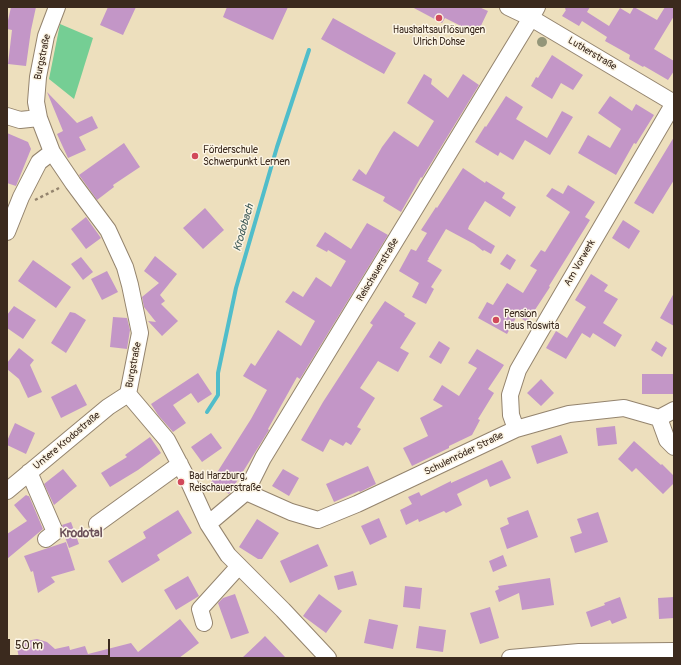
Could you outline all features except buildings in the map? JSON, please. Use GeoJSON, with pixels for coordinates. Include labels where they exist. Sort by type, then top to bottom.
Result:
{"type":"FeatureCollection","features":[{"type":"Feature","properties":{"kind":"street","name":"Burgstraße"},"geometry":{"type":"LineString","coordinates":[[56,7],[46,36],[38,77],[36,102],[39,118],[52,152],[108,230],[125,267],[140,333],[128,394],[168,440],[208,524],[228,555],[328,658]]}},
{"type":"Feature","properties":{"kind":"street","name":"Lutherstraße"},"geometry":{"type":"LineString","coordinates":[[508,7],[534,12],[674,103]]}},
{"type":"Feature","properties":{"kind":"street","name":"Reischauerstraße"},"geometry":{"type":"LineString","coordinates":[[208,524],[246,492],[264,458],[534,12]]}},
{"type":"Feature","properties":{"kind":"street","name":"Am Vorwerk"},"geometry":{"type":"LineString","coordinates":[[516,429],[511,415],[510,395],[518,370],[674,103]]}},
{"type":"Feature","properties":{"kind":"street"},"geometry":{"type":"LineString","coordinates":[[7,116],[20,120],[39,118]]}},
{"type":"Feature","properties":{"kind":"street"},"geometry":{"type":"LineString","coordinates":[[7,232],[21,197],[39,162],[52,152]]}},
{"type":"Feature","properties":{"kind":"street","name":"Untere Krodostraße"},"geometry":{"type":"LineString","coordinates":[[7,490],[108,407],[128,394]]}},
{"type":"Feature","properties":{"kind":"street","name":"Schulenröder Straße"},"geometry":{"type":"LineString","coordinates":[[246,492],[290,512],[318,520],[357,504],[516,429],[569,414],[624,408],[659,418]]}},
{"type":"Feature","properties":{"kind":"street"},"geometry":{"type":"LineString","coordinates":[[674,410],[659,418],[667,440],[674,447]]}},
{"type":"Feature","properties":{"kind":"street"},"geometry":{"type":"LineString","coordinates":[[97,524],[180,464]]}},
{"type":"Feature","properties":{"kind":"street"},"geometry":{"type":"LineString","coordinates":[[30,472],[55,532],[46,539]]}},
{"type":"Feature","properties":{"kind":"street"},"geometry":{"type":"LineString","coordinates":[[204,623],[200,609],[239,566]]}},
{"type":"Feature","properties":{"kind":"street"},"geometry":{"type":"LineString","coordinates":[[510,658],[579,652],[674,651]]}},
{"type":"Feature","properties":{"kind":"path"},"geometry":{"type":"LineString","coordinates":[[15,211],[55,190],[73,183]]}},
{"type":"Feature","properties":{"kind":"green space"},"geometry":{"type":"Polygon","coordinates":[[[60,24],[93,38],[74,99],[49,79],[60,24]]]}},
{"type":"Feature","properties":{"kind":"waterway","name":"Krodobach"},"geometry":{"type":"LineString","coordinates":[[207,412],[218,395],[218,373],[236,288],[277,147],[309,50]]}},
{"type":"Feature","properties":{"kind":"place","name":"Haushaltsauflösungen Ulrich Dohse"},"geometry":{"type":"Point","coordinates":[439,18]}},
{"type":"Feature","properties":{"kind":"place","name":"Förderschule Schwerpunkt Lernen"},"geometry":{"type":"Point","coordinates":[195,156]}},
{"type":"Feature","properties":{"kind":"place","name":"Pension Haus Roswita"},"geometry":{"type":"Point","coordinates":[496,320]}},
{"type":"Feature","properties":{"kind":"place","name":"Bad Harzburg, Reischauerstraße"},"geometry":{"type":"Point","coordinates":[181,482]}},
{"type":"Feature","properties":{"kind":"district","name":"Krodotal"},"geometry":{"type":"Point","coordinates":[81,534]}}]}
